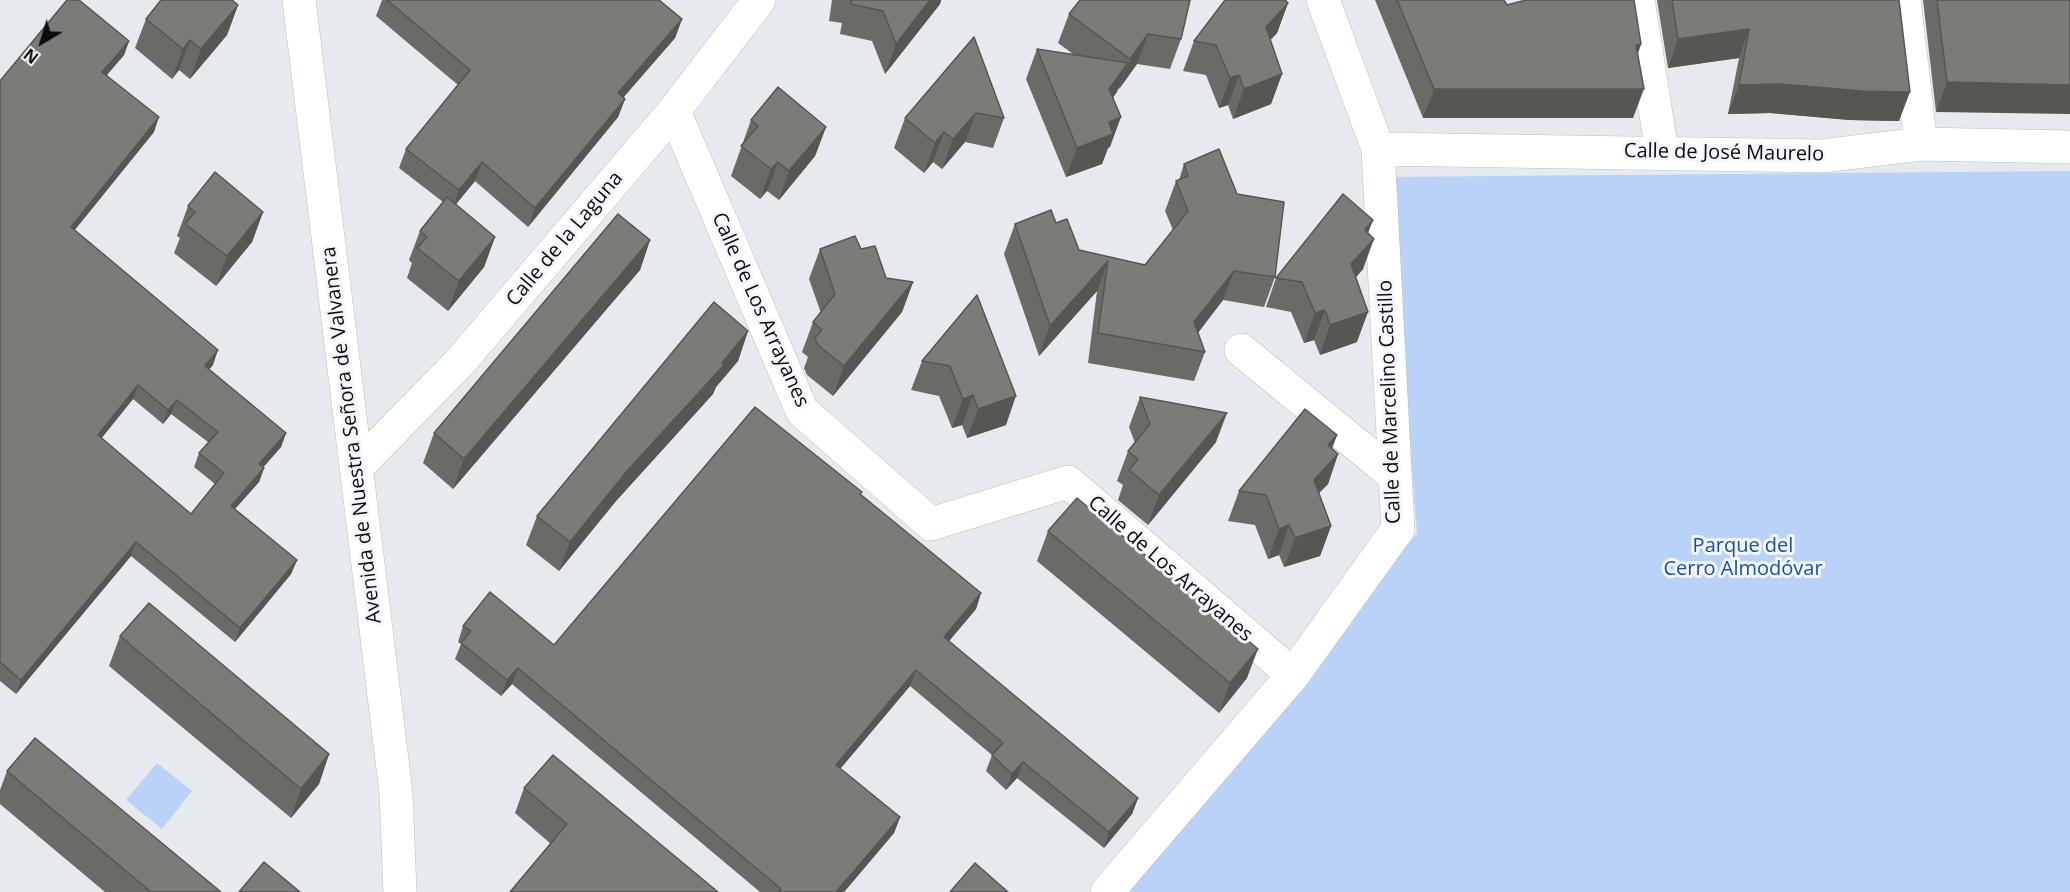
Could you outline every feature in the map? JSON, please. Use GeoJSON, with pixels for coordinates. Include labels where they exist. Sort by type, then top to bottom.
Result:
{"type":"FeatureCollection","features":[{"type":"Feature","properties":{"kind":"street","name":"Avenida de Nuestra Señora de Valvanera"},"geometry":{"type":"LineString","coordinates":[[299,0],[396,793],[397,885]]}},
{"type":"Feature","properties":{"kind":"street","name":"Calle de la Laguna"},"geometry":{"type":"LineString","coordinates":[[357,467],[459,363],[674,111],[759,0]]}},
{"type":"Feature","properties":{"kind":"street","name":"Calle de Marcelino Castillo"},"geometry":{"type":"LineString","coordinates":[[1107,892],[1293,675],[1398,529],[1378,149],[1323,0]]}},
{"type":"Feature","properties":{"kind":"street"},"geometry":{"type":"LineString","coordinates":[[1638,0],[1662,152]]}},
{"type":"Feature","properties":{"kind":"street"},"geometry":{"type":"LineString","coordinates":[[1904,0],[1921,144]]}},
{"type":"Feature","properties":{"kind":"street","name":"Calle de Los Arrayanes"},"geometry":{"type":"LineString","coordinates":[[674,111],[802,411],[931,524],[1068,482],[1293,675]]}},
{"type":"Feature","properties":{"kind":"street","name":"Calle de José Maurelo"},"geometry":{"type":"LineString","coordinates":[[1378,149],[1822,156],[1921,144],[2070,147]]}},
{"type":"Feature","properties":{"kind":"street"},"geometry":{"type":"LineString","coordinates":[[1241,350],[1395,476]]}},
{"type":"Feature","properties":{"kind":"green space","name":"Parque del Cerro Almodóvar"},"geometry":{"type":"Polygon","coordinates":[[[2070,171],[2070,892],[1129,892],[1417,533],[1389,177],[2070,171]]]}},
{"type":"Feature","properties":{"kind":"green space"},"geometry":{"type":"Polygon","coordinates":[[[157,763],[192,791],[162,829],[126,800],[157,763]]]}},
{"type":"Feature","properties":{"kind":"building"},"geometry":{"type":"Polygon","coordinates":[[[67,0],[79,0],[129,41],[102,72],[159,117],[71,227],[218,350],[205,366],[286,433],[259,464],[264,468],[231,506],[297,560],[240,628],[136,542],[21,680],[0,662],[0,81],[67,0]],[[138,385],[98,435],[191,514],[224,473],[199,453],[218,432],[177,400],[168,410],[138,385]]]}},
{"type":"Feature","properties":{"kind":"building"},"geometry":{"type":"Polygon","coordinates":[[[161,0],[232,0],[238,5],[201,49],[190,40],[183,49],[146,19],[161,0]]]}},
{"type":"Feature","properties":{"kind":"building"},"geometry":{"type":"Polygon","coordinates":[[[387,0],[659,0],[682,19],[618,93],[625,99],[535,208],[482,162],[459,190],[406,149],[470,70],[387,0]]]}},
{"type":"Feature","properties":{"kind":"building"},"geometry":{"type":"Polygon","coordinates":[[[851,0],[930,0],[896,44],[883,11],[851,4],[851,0]]]}},
{"type":"Feature","properties":{"kind":"building"},"geometry":{"type":"Polygon","coordinates":[[[1080,0],[1190,0],[1181,39],[1148,34],[1130,59],[1069,14],[1080,0]]]}},
{"type":"Feature","properties":{"kind":"building"},"geometry":{"type":"Polygon","coordinates":[[[1225,0],[1285,0],[1288,3],[1266,27],[1282,74],[1244,89],[1239,75],[1230,78],[1216,45],[1194,41],[1225,0]]]}},
{"type":"Feature","properties":{"kind":"building"},"geometry":{"type":"Polygon","coordinates":[[[1397,0],[1504,0],[1507,5],[1526,0],[1634,0],[1641,44],[1636,45],[1644,89],[1434,89],[1397,0]]]}},
{"type":"Feature","properties":{"kind":"building"},"geometry":{"type":"Polygon","coordinates":[[[1672,0],[1899,0],[1910,92],[1861,91],[1781,84],[1739,85],[1749,29],[1678,39],[1672,0]]]}},
{"type":"Feature","properties":{"kind":"building"},"geometry":{"type":"Polygon","coordinates":[[[1937,0],[2070,0],[2070,85],[1947,82],[1937,0]]]}},
{"type":"Feature","properties":{"kind":"building"},"geometry":{"type":"Polygon","coordinates":[[[974,37],[1004,118],[976,113],[953,139],[944,132],[935,143],[905,118],[974,37]]]}},
{"type":"Feature","properties":{"kind":"building"},"geometry":{"type":"Polygon","coordinates":[[[1037,49],[1128,63],[1109,89],[1121,117],[1109,122],[1113,134],[1077,148],[1037,49]]]}},
{"type":"Feature","properties":{"kind":"building"},"geometry":{"type":"Polygon","coordinates":[[[778,87],[826,127],[789,171],[778,162],[771,169],[741,146],[758,126],[751,120],[778,87]]]}},
{"type":"Feature","properties":{"kind":"building"},"geometry":{"type":"Polygon","coordinates":[[[1219,149],[1237,194],[1284,202],[1275,277],[1234,271],[1194,322],[1205,352],[1098,333],[1108,261],[1050,326],[1015,224],[1051,210],[1056,223],[1067,219],[1079,250],[1145,265],[1188,211],[1176,181],[1188,176],[1184,164],[1219,149]]]}},
{"type":"Feature","properties":{"kind":"building"},"geometry":{"type":"Polygon","coordinates":[[[215,172],[263,212],[227,256],[185,224],[195,212],[188,206],[215,172]]]}},
{"type":"Feature","properties":{"kind":"building"},"geometry":{"type":"Polygon","coordinates":[[[1343,194],[1373,220],[1365,230],[1374,239],[1351,264],[1368,312],[1330,325],[1325,310],[1315,313],[1302,282],[1276,278],[1343,194]]]}},
{"type":"Feature","properties":{"kind":"building"},"geometry":{"type":"Polygon","coordinates":[[[447,197],[495,237],[459,281],[417,248],[427,237],[420,231],[447,197]]]}},
{"type":"Feature","properties":{"kind":"building"},"geometry":{"type":"Polygon","coordinates":[[[618,214],[650,240],[464,459],[434,433],[618,214]]]}},
{"type":"Feature","properties":{"kind":"building"},"geometry":{"type":"Polygon","coordinates":[[[855,236],[861,249],[875,246],[886,278],[913,282],[844,366],[818,345],[815,338],[822,330],[813,322],[835,294],[820,249],[855,236]]]}},
{"type":"Feature","properties":{"kind":"building"},"geometry":{"type":"Polygon","coordinates":[[[977,295],[1016,396],[978,409],[973,395],[963,399],[950,366],[922,361],[977,295]]]}},
{"type":"Feature","properties":{"kind":"building"},"geometry":{"type":"Polygon","coordinates":[[[714,302],[748,331],[722,363],[724,365],[627,471],[570,542],[537,516],[714,302]]]}},
{"type":"Feature","properties":{"kind":"building"},"geometry":{"type":"Polygon","coordinates":[[[1140,397],[1227,413],[1159,495],[1129,470],[1138,459],[1128,451],[1150,424],[1140,397]]]}},
{"type":"Feature","properties":{"kind":"building"},"geometry":{"type":"Polygon","coordinates":[[[755,407],[862,492],[860,494],[981,593],[944,637],[1138,798],[1109,832],[1023,762],[1012,774],[992,755],[1003,743],[916,670],[836,765],[900,817],[836,892],[779,892],[781,889],[518,668],[507,680],[461,643],[471,631],[463,626],[490,592],[554,645],[755,407]]]}},
{"type":"Feature","properties":{"kind":"building"},"geometry":{"type":"Polygon","coordinates":[[[1305,409],[1337,435],[1328,445],[1338,454],[1314,480],[1331,526],[1295,538],[1289,525],[1279,529],[1266,495],[1239,491],[1305,409]]]}},
{"type":"Feature","properties":{"kind":"building"},"geometry":{"type":"Polygon","coordinates":[[[1077,498],[1258,649],[1230,683],[1048,531],[1077,498]]]}},
{"type":"Feature","properties":{"kind":"building"},"geometry":{"type":"Polygon","coordinates":[[[149,603],[329,754],[301,789],[120,636],[149,603]]]}},
{"type":"Feature","properties":{"kind":"building"},"geometry":{"type":"Polygon","coordinates":[[[35,738],[221,892],[151,892],[7,771],[35,738]]]}},
{"type":"Feature","properties":{"kind":"building"},"geometry":{"type":"Polygon","coordinates":[[[553,755],[718,892],[510,892],[567,824],[524,788],[553,755]]]}},
{"type":"Feature","properties":{"kind":"building"},"geometry":{"type":"Polygon","coordinates":[[[264,862],[300,892],[239,892],[264,862]]]}},
{"type":"Feature","properties":{"kind":"building"},"geometry":{"type":"Polygon","coordinates":[[[975,863],[1008,892],[950,892],[975,863]]]}}]}
